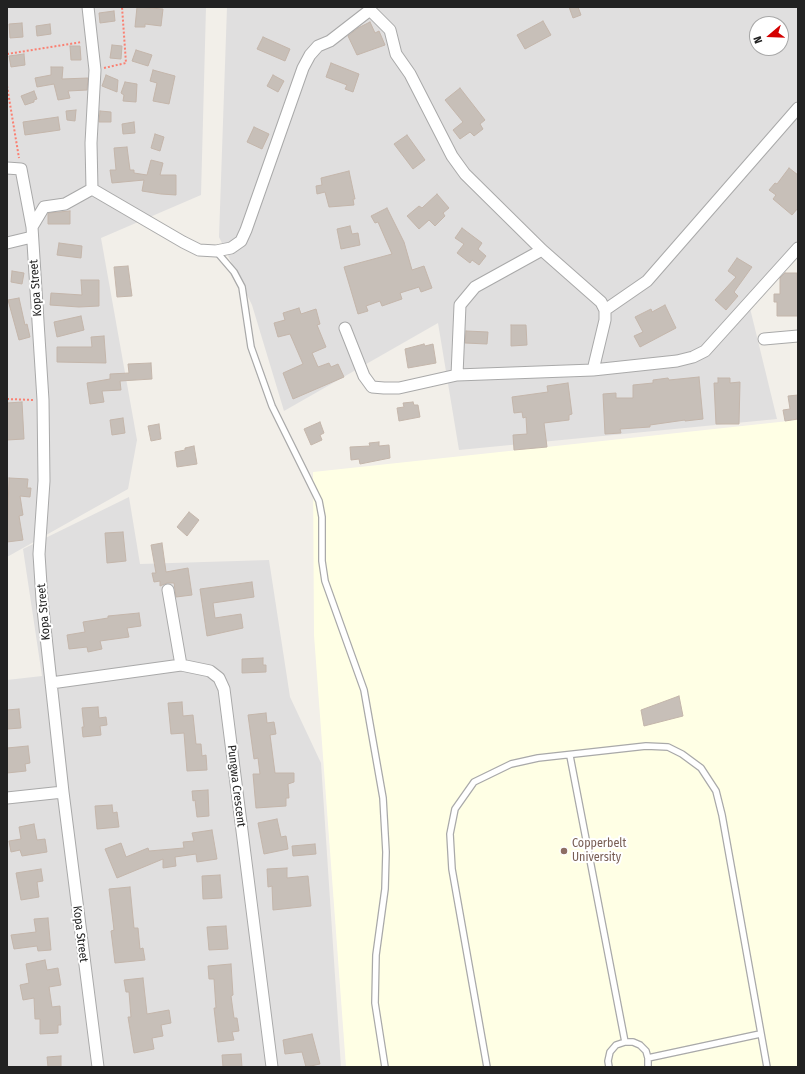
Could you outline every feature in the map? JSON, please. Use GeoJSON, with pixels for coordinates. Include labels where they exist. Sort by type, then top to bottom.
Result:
{"type":"FeatureCollection","features":[{"type":"Feature","properties":{"kind":"street"},"geometry":{"type":"LineString","coordinates":[[88,7],[95,70],[91,143],[92,189]]}},
{"type":"Feature","properties":{"kind":"street"},"geometry":{"type":"LineString","coordinates":[[92,189],[199,250],[216,251],[231,248],[241,242],[310,55],[318,46],[330,41],[370,10],[390,30],[396,54],[410,74],[452,156],[465,174],[542,250],[601,302],[605,310],[605,320],[593,370]]}},
{"type":"Feature","properties":{"kind":"street"},"geometry":{"type":"LineString","coordinates":[[605,310],[647,281],[798,108]]}},
{"type":"Feature","properties":{"kind":"street"},"geometry":{"type":"LineString","coordinates":[[7,168],[21,169]]}},
{"type":"Feature","properties":{"kind":"street","name":"Kopa Street"},"geometry":{"type":"LineString","coordinates":[[21,169],[32,232],[43,400],[44,482],[39,554],[62,792],[98,1067]]}},
{"type":"Feature","properties":{"kind":"street"},"geometry":{"type":"LineString","coordinates":[[7,243],[32,232],[44,207],[65,204],[92,189]]}},
{"type":"Feature","properties":{"kind":"street"},"geometry":{"type":"LineString","coordinates":[[345,328],[364,376],[372,387],[399,388],[457,375],[593,370],[677,361],[693,358],[705,351],[798,248]]}},
{"type":"Feature","properties":{"kind":"street"},"geometry":{"type":"LineString","coordinates":[[457,375],[460,305],[475,287],[542,250]]}},
{"type":"Feature","properties":{"kind":"street"},"geometry":{"type":"LineString","coordinates":[[764,339],[798,336]]}},
{"type":"Feature","properties":{"kind":"street"},"geometry":{"type":"LineString","coordinates":[[168,590],[181,664]]}},
{"type":"Feature","properties":{"kind":"street","name":"Pungwa Crescent"},"geometry":{"type":"LineString","coordinates":[[51,683],[181,664],[210,671],[219,678],[224,689],[272,1067]]}},
{"type":"Feature","properties":{"kind":"street"},"geometry":{"type":"LineString","coordinates":[[7,798],[62,792]]}},
{"type":"Feature","properties":{"kind":"lane"},"geometry":{"type":"LineString","coordinates":[[216,251],[234,272],[242,287],[251,347],[272,406],[319,501],[322,517],[322,561],[325,581],[364,690],[384,806],[386,852],[385,889],[376,955],[376,1003],[385,1067]]}},
{"type":"Feature","properties":{"kind":"lane"},"geometry":{"type":"LineString","coordinates":[[487,1067],[452,870],[450,834],[455,810],[474,782],[511,764],[538,758],[570,756],[646,746],[668,747],[701,768],[716,791],[722,815],[766,1067]]}},
{"type":"Feature","properties":{"kind":"lane"},"geometry":{"type":"LineString","coordinates":[[570,756],[625,1042]]}},
{"type":"Feature","properties":{"kind":"lane"},"geometry":{"type":"LineString","coordinates":[[648,1058],[760,1034]]}},
{"type":"Feature","properties":{"kind":"lane"},"geometry":{"type":"LineString","coordinates":[[609,1067],[608,1061],[610,1052],[616,1045],[625,1042],[633,1042],[640,1045],[646,1051],[648,1067]]}},
{"type":"Feature","properties":{"kind":"path"},"geometry":{"type":"LineString","coordinates":[[95,70],[126,63],[122,7]]}},
{"type":"Feature","properties":{"kind":"path"},"geometry":{"type":"LineString","coordinates":[[7,54],[91,40]]}},
{"type":"Feature","properties":{"kind":"path"},"geometry":{"type":"LineString","coordinates":[[7,86],[21,169]]}},
{"type":"Feature","properties":{"kind":"path"},"geometry":{"type":"LineString","coordinates":[[7,398],[43,400]]}},
{"type":"Feature","properties":{"kind":"shaded area"},"geometry":{"type":"Polygon","coordinates":[[[7,7],[206,7],[201,195],[101,238],[137,440],[128,489],[7,557],[7,7]]]}},
{"type":"Feature","properties":{"kind":"shaded area"},"geometry":{"type":"Polygon","coordinates":[[[227,7],[798,7],[798,245],[748,300],[777,419],[459,450],[438,323],[284,411],[252,305],[219,237],[227,7]]]}},
{"type":"Feature","properties":{"kind":"shaded area","name":"Copperbelt University"},"geometry":{"type":"Polygon","coordinates":[[[798,420],[798,1067],[346,1067],[314,635],[313,472],[798,420]]]}},
{"type":"Feature","properties":{"kind":"shaded area"},"geometry":{"type":"Polygon","coordinates":[[[129,497],[140,564],[269,560],[290,697],[321,763],[341,1067],[7,1067],[7,680],[42,676],[23,549],[129,497]]]}},
{"type":"Feature","properties":{"kind":"building"},"geometry":{"type":"Polygon","coordinates":[[[137,7],[163,9],[161,26],[145,24],[145,27],[135,27],[137,7]]]}},
{"type":"Feature","properties":{"kind":"building"},"geometry":{"type":"Polygon","coordinates":[[[569,7],[578,7],[581,15],[573,18],[569,7]]]}},
{"type":"Feature","properties":{"kind":"building"},"geometry":{"type":"Polygon","coordinates":[[[114,11],[115,21],[100,23],[99,13],[114,11]]]}},
{"type":"Feature","properties":{"kind":"building"},"geometry":{"type":"Polygon","coordinates":[[[543,21],[551,35],[525,49],[517,35],[543,21]]]}},
{"type":"Feature","properties":{"kind":"building"},"geometry":{"type":"Polygon","coordinates":[[[370,22],[375,33],[379,31],[385,45],[357,55],[348,36],[358,28],[370,22]]]}},
{"type":"Feature","properties":{"kind":"building"},"geometry":{"type":"Polygon","coordinates":[[[22,23],[23,37],[10,38],[9,24],[22,23]]]}},
{"type":"Feature","properties":{"kind":"building"},"geometry":{"type":"Polygon","coordinates":[[[50,24],[51,34],[37,36],[36,26],[50,24]]]}},
{"type":"Feature","properties":{"kind":"building"},"geometry":{"type":"Polygon","coordinates":[[[263,37],[290,49],[285,61],[257,49],[263,37]]]}},
{"type":"Feature","properties":{"kind":"building"},"geometry":{"type":"Polygon","coordinates":[[[112,45],[122,46],[121,59],[110,58],[112,45]]]}},
{"type":"Feature","properties":{"kind":"building"},"geometry":{"type":"Polygon","coordinates":[[[70,46],[80,46],[81,60],[71,60],[70,46]]]}},
{"type":"Feature","properties":{"kind":"building"},"geometry":{"type":"Polygon","coordinates":[[[136,50],[152,55],[148,66],[132,61],[136,50]]]}},
{"type":"Feature","properties":{"kind":"building"},"geometry":{"type":"Polygon","coordinates":[[[24,54],[25,65],[11,67],[9,56],[24,54]]]}},
{"type":"Feature","properties":{"kind":"building"},"geometry":{"type":"Polygon","coordinates":[[[331,63],[359,74],[353,92],[345,89],[347,85],[326,77],[331,63]]]}},
{"type":"Feature","properties":{"kind":"building"},"geometry":{"type":"Polygon","coordinates":[[[51,67],[63,67],[62,79],[88,78],[87,90],[68,91],[70,98],[58,100],[54,84],[37,87],[35,78],[51,75],[51,67]]]}},
{"type":"Feature","properties":{"kind":"building"},"geometry":{"type":"Polygon","coordinates":[[[153,70],[175,76],[169,104],[153,101],[157,83],[150,81],[153,70]]]}},
{"type":"Feature","properties":{"kind":"building"},"geometry":{"type":"Polygon","coordinates":[[[106,75],[118,80],[117,92],[102,86],[106,75]]]}},
{"type":"Feature","properties":{"kind":"building"},"geometry":{"type":"Polygon","coordinates":[[[273,75],[284,81],[278,92],[267,86],[273,75]]]}},
{"type":"Feature","properties":{"kind":"building"},"geometry":{"type":"Polygon","coordinates":[[[125,82],[137,84],[136,102],[123,101],[124,95],[121,93],[125,82]]]}},
{"type":"Feature","properties":{"kind":"building"},"geometry":{"type":"Polygon","coordinates":[[[460,88],[485,120],[480,124],[483,129],[474,136],[470,132],[460,139],[453,130],[463,122],[445,100],[460,88]]]}},
{"type":"Feature","properties":{"kind":"building"},"geometry":{"type":"Polygon","coordinates":[[[34,91],[37,99],[34,100],[34,102],[25,105],[21,96],[34,91]]]}},
{"type":"Feature","properties":{"kind":"building"},"geometry":{"type":"Polygon","coordinates":[[[76,110],[75,121],[67,120],[66,111],[76,110]]]}},
{"type":"Feature","properties":{"kind":"building"},"geometry":{"type":"Polygon","coordinates":[[[100,111],[111,112],[111,122],[99,122],[100,111]]]}},
{"type":"Feature","properties":{"kind":"building"},"geometry":{"type":"Polygon","coordinates":[[[58,117],[60,130],[25,135],[23,122],[58,117]]]}},
{"type":"Feature","properties":{"kind":"building"},"geometry":{"type":"Polygon","coordinates":[[[134,122],[135,133],[123,134],[122,124],[134,122]]]}},
{"type":"Feature","properties":{"kind":"building"},"geometry":{"type":"Polygon","coordinates":[[[254,127],[269,134],[262,149],[247,142],[254,127]]]}},
{"type":"Feature","properties":{"kind":"building"},"geometry":{"type":"Polygon","coordinates":[[[155,134],[164,137],[160,151],[151,148],[155,134]]]}},
{"type":"Feature","properties":{"kind":"building"},"geometry":{"type":"Polygon","coordinates":[[[407,135],[425,160],[413,169],[394,144],[407,135]]]}},
{"type":"Feature","properties":{"kind":"building"},"geometry":{"type":"Polygon","coordinates":[[[127,147],[130,170],[134,170],[134,173],[147,175],[151,160],[163,163],[160,175],[176,175],[176,195],[142,191],[144,180],[112,183],[110,170],[116,170],[114,148],[127,147]]]}},
{"type":"Feature","properties":{"kind":"building"},"geometry":{"type":"Polygon","coordinates":[[[789,168],[798,175],[798,208],[792,215],[773,199],[776,195],[769,190],[775,183],[777,184],[789,168]]]}},
{"type":"Feature","properties":{"kind":"building"},"geometry":{"type":"Polygon","coordinates":[[[349,171],[355,199],[353,199],[354,205],[329,207],[325,192],[317,194],[316,186],[322,185],[321,178],[349,171]]]}},
{"type":"Feature","properties":{"kind":"building"},"geometry":{"type":"Polygon","coordinates":[[[437,194],[449,208],[443,213],[445,216],[435,226],[429,220],[419,229],[407,216],[419,206],[422,208],[437,194]]]}},
{"type":"Feature","properties":{"kind":"building"},"geometry":{"type":"Polygon","coordinates":[[[387,208],[404,242],[412,270],[424,266],[432,288],[421,292],[419,287],[400,293],[402,299],[382,306],[380,301],[366,306],[368,311],[358,314],[344,267],[392,254],[378,222],[375,223],[371,216],[387,208]]]}},
{"type":"Feature","properties":{"kind":"building"},"geometry":{"type":"Polygon","coordinates":[[[70,211],[70,224],[48,224],[48,213],[70,211]]]}},
{"type":"Feature","properties":{"kind":"building"},"geometry":{"type":"Polygon","coordinates":[[[350,226],[352,234],[358,233],[360,245],[341,249],[337,229],[350,226]]]}},
{"type":"Feature","properties":{"kind":"building"},"geometry":{"type":"Polygon","coordinates":[[[462,228],[482,243],[478,249],[486,256],[479,265],[472,260],[470,263],[457,253],[464,244],[455,238],[462,228]]]}},
{"type":"Feature","properties":{"kind":"building"},"geometry":{"type":"Polygon","coordinates":[[[59,243],[82,246],[81,258],[57,255],[59,243]]]}},
{"type":"Feature","properties":{"kind":"building"},"geometry":{"type":"Polygon","coordinates":[[[737,258],[752,267],[734,292],[738,296],[726,310],[715,300],[736,277],[728,271],[737,258]]]}},
{"type":"Feature","properties":{"kind":"building"},"geometry":{"type":"Polygon","coordinates":[[[128,266],[132,296],[117,297],[114,267],[128,266]]]}},
{"type":"Feature","properties":{"kind":"building"},"geometry":{"type":"Polygon","coordinates":[[[12,271],[24,273],[22,284],[11,282],[12,271]]]}},
{"type":"Feature","properties":{"kind":"building"},"geometry":{"type":"Polygon","coordinates":[[[785,273],[797,273],[798,316],[777,316],[777,302],[774,302],[774,294],[780,294],[780,278],[785,273]]]}},
{"type":"Feature","properties":{"kind":"building"},"geometry":{"type":"Polygon","coordinates":[[[81,280],[99,280],[99,306],[79,307],[50,305],[51,293],[82,295],[81,280]]]}},
{"type":"Feature","properties":{"kind":"building"},"geometry":{"type":"Polygon","coordinates":[[[19,298],[25,325],[27,324],[30,337],[19,340],[8,300],[19,298]]]}},
{"type":"Feature","properties":{"kind":"building"},"geometry":{"type":"Polygon","coordinates":[[[665,305],[676,328],[640,347],[634,336],[643,332],[635,317],[651,309],[652,312],[665,305]]]}},
{"type":"Feature","properties":{"kind":"building"},"geometry":{"type":"Polygon","coordinates":[[[299,308],[301,314],[316,309],[320,324],[317,325],[326,347],[312,353],[318,367],[329,363],[331,367],[338,364],[344,377],[293,399],[283,373],[303,364],[290,334],[278,337],[274,323],[285,320],[283,313],[299,308]]]}},
{"type":"Feature","properties":{"kind":"building"},"geometry":{"type":"Polygon","coordinates":[[[81,316],[84,330],[57,337],[54,322],[81,316]]]}},
{"type":"Feature","properties":{"kind":"building"},"geometry":{"type":"Polygon","coordinates":[[[511,325],[526,325],[527,345],[511,346],[511,325]]]}},
{"type":"Feature","properties":{"kind":"building"},"geometry":{"type":"Polygon","coordinates":[[[466,331],[488,332],[487,344],[465,343],[466,331]]]}},
{"type":"Feature","properties":{"kind":"building"},"geometry":{"type":"Polygon","coordinates":[[[104,336],[106,363],[57,362],[57,347],[92,347],[91,337],[104,336]]]}},
{"type":"Feature","properties":{"kind":"building"},"geometry":{"type":"Polygon","coordinates":[[[424,344],[425,346],[433,344],[436,363],[408,368],[405,349],[424,344]]]}},
{"type":"Feature","properties":{"kind":"building"},"geometry":{"type":"Polygon","coordinates":[[[151,363],[152,379],[120,381],[121,390],[102,391],[104,402],[90,404],[87,383],[110,379],[110,374],[129,373],[128,364],[151,363]]]}},
{"type":"Feature","properties":{"kind":"building"},"geometry":{"type":"Polygon","coordinates":[[[699,377],[703,419],[650,425],[650,427],[620,429],[621,433],[605,434],[603,394],[616,393],[616,398],[633,398],[633,385],[653,383],[653,380],[668,378],[669,380],[699,377]]]}},
{"type":"Feature","properties":{"kind":"building"},"geometry":{"type":"Polygon","coordinates":[[[718,378],[730,378],[730,383],[740,382],[739,424],[716,424],[714,383],[718,383],[718,378]]]}},
{"type":"Feature","properties":{"kind":"building"},"geometry":{"type":"Polygon","coordinates":[[[568,383],[572,414],[569,415],[569,420],[544,423],[547,447],[514,450],[513,435],[527,434],[526,417],[523,418],[522,412],[514,413],[512,397],[548,392],[547,386],[568,383]]]}},
{"type":"Feature","properties":{"kind":"building"},"geometry":{"type":"Polygon","coordinates":[[[798,395],[798,419],[785,421],[783,410],[790,409],[788,396],[798,395]]]}},
{"type":"Feature","properties":{"kind":"building"},"geometry":{"type":"Polygon","coordinates":[[[22,402],[24,439],[7,440],[7,403],[22,402]]]}},
{"type":"Feature","properties":{"kind":"building"},"geometry":{"type":"Polygon","coordinates":[[[413,402],[414,405],[418,405],[420,417],[399,421],[397,408],[404,407],[403,403],[413,402]]]}},
{"type":"Feature","properties":{"kind":"building"},"geometry":{"type":"Polygon","coordinates":[[[123,418],[125,433],[112,435],[110,420],[123,418]]]}},
{"type":"Feature","properties":{"kind":"building"},"geometry":{"type":"Polygon","coordinates":[[[320,422],[324,433],[320,435],[322,440],[311,445],[304,429],[320,422]]]}},
{"type":"Feature","properties":{"kind":"building"},"geometry":{"type":"Polygon","coordinates":[[[159,424],[161,439],[151,441],[148,426],[159,424]]]}},
{"type":"Feature","properties":{"kind":"building"},"geometry":{"type":"Polygon","coordinates":[[[379,442],[379,446],[389,445],[390,458],[360,464],[359,459],[351,460],[350,447],[370,446],[369,443],[379,442]]]}},
{"type":"Feature","properties":{"kind":"building"},"geometry":{"type":"Polygon","coordinates":[[[194,446],[197,464],[177,467],[175,452],[194,446]]]}},
{"type":"Feature","properties":{"kind":"building"},"geometry":{"type":"Polygon","coordinates":[[[9,478],[28,479],[27,488],[31,488],[30,497],[20,496],[23,515],[19,516],[23,540],[7,542],[9,478]]]}},
{"type":"Feature","properties":{"kind":"building"},"geometry":{"type":"Polygon","coordinates":[[[189,512],[199,520],[187,536],[177,527],[189,512]]]}},
{"type":"Feature","properties":{"kind":"building"},"geometry":{"type":"Polygon","coordinates":[[[123,532],[126,561],[107,563],[105,533],[123,532]]]}},
{"type":"Feature","properties":{"kind":"building"},"geometry":{"type":"Polygon","coordinates":[[[162,543],[166,572],[188,568],[192,595],[176,597],[174,583],[167,583],[160,586],[160,581],[154,582],[152,573],[156,573],[151,545],[162,543]]]}},
{"type":"Feature","properties":{"kind":"building"},"geometry":{"type":"Polygon","coordinates":[[[252,582],[254,597],[213,603],[215,618],[241,614],[243,628],[207,636],[200,589],[252,582]]]}},
{"type":"Feature","properties":{"kind":"building"},"geometry":{"type":"Polygon","coordinates":[[[139,613],[141,626],[127,628],[129,637],[100,641],[102,649],[88,652],[87,647],[69,649],[67,635],[85,632],[83,622],[108,618],[108,616],[139,613]]]}},
{"type":"Feature","properties":{"kind":"building"},"geometry":{"type":"Polygon","coordinates":[[[263,658],[263,665],[266,665],[266,672],[242,673],[242,659],[263,658]]]}},
{"type":"Feature","properties":{"kind":"building"},"geometry":{"type":"Polygon","coordinates":[[[679,696],[683,716],[644,726],[641,710],[679,696]]]}},
{"type":"Feature","properties":{"kind":"building"},"geometry":{"type":"Polygon","coordinates":[[[182,702],[183,716],[193,715],[196,744],[201,744],[202,756],[206,755],[207,770],[187,771],[184,733],[171,734],[168,703],[182,702]]]}},
{"type":"Feature","properties":{"kind":"building"},"geometry":{"type":"Polygon","coordinates":[[[98,707],[99,718],[106,717],[107,725],[100,726],[101,735],[83,737],[82,727],[84,727],[82,708],[98,707]]]}},
{"type":"Feature","properties":{"kind":"building"},"geometry":{"type":"Polygon","coordinates":[[[19,709],[21,728],[7,729],[7,710],[19,709]]]}},
{"type":"Feature","properties":{"kind":"building"},"geometry":{"type":"Polygon","coordinates":[[[266,713],[267,723],[274,722],[276,734],[270,735],[275,773],[294,773],[294,782],[288,784],[289,798],[286,798],[286,806],[256,808],[253,774],[260,774],[258,758],[254,759],[248,715],[266,713]]]}},
{"type":"Feature","properties":{"kind":"building"},"geometry":{"type":"Polygon","coordinates":[[[28,746],[30,763],[25,764],[26,771],[7,773],[7,748],[28,746]]]}},
{"type":"Feature","properties":{"kind":"building"},"geometry":{"type":"Polygon","coordinates":[[[208,790],[209,816],[197,817],[195,800],[193,801],[192,791],[208,790]]]}},
{"type":"Feature","properties":{"kind":"building"},"geometry":{"type":"Polygon","coordinates":[[[112,805],[113,813],[117,812],[119,827],[97,829],[95,806],[112,805]]]}},
{"type":"Feature","properties":{"kind":"building"},"geometry":{"type":"Polygon","coordinates":[[[277,819],[281,837],[286,836],[288,849],[264,854],[258,823],[277,819]]]}},
{"type":"Feature","properties":{"kind":"building"},"geometry":{"type":"Polygon","coordinates":[[[34,824],[37,840],[45,839],[47,852],[22,856],[20,850],[11,852],[9,841],[21,839],[19,827],[34,824]]]}},
{"type":"Feature","properties":{"kind":"building"},"geometry":{"type":"Polygon","coordinates":[[[212,830],[217,859],[197,862],[196,854],[175,857],[176,866],[163,868],[163,859],[117,878],[105,849],[121,843],[126,857],[148,848],[149,851],[184,848],[183,842],[194,841],[192,833],[212,830]]]}},
{"type":"Feature","properties":{"kind":"building"},"geometry":{"type":"Polygon","coordinates":[[[315,844],[316,854],[293,856],[292,846],[315,844]]]}},
{"type":"Feature","properties":{"kind":"building"},"geometry":{"type":"Polygon","coordinates":[[[287,868],[287,878],[308,876],[311,906],[273,910],[272,886],[268,887],[267,869],[287,868]]]}},
{"type":"Feature","properties":{"kind":"building"},"geometry":{"type":"Polygon","coordinates":[[[41,869],[43,881],[37,882],[39,897],[21,900],[16,873],[41,869]]]}},
{"type":"Feature","properties":{"kind":"building"},"geometry":{"type":"Polygon","coordinates":[[[220,875],[222,898],[203,899],[202,876],[220,875]]]}},
{"type":"Feature","properties":{"kind":"building"},"geometry":{"type":"Polygon","coordinates":[[[130,887],[134,928],[138,928],[140,949],[143,948],[145,960],[115,963],[111,931],[114,930],[109,889],[130,887]]]}},
{"type":"Feature","properties":{"kind":"building"},"geometry":{"type":"Polygon","coordinates":[[[48,918],[51,950],[38,951],[37,946],[14,949],[11,935],[36,932],[34,919],[48,918]]]}},
{"type":"Feature","properties":{"kind":"building"},"geometry":{"type":"Polygon","coordinates":[[[226,926],[228,949],[209,950],[207,927],[226,926]]]}},
{"type":"Feature","properties":{"kind":"building"},"geometry":{"type":"Polygon","coordinates":[[[45,960],[47,970],[58,968],[61,985],[49,987],[52,1007],[60,1006],[61,1025],[58,1025],[58,1033],[40,1034],[40,1019],[35,1019],[34,998],[23,1000],[20,985],[29,983],[26,964],[45,960]]]}},
{"type":"Feature","properties":{"kind":"building"},"geometry":{"type":"Polygon","coordinates":[[[231,964],[233,995],[231,996],[234,1018],[237,1018],[239,1031],[232,1032],[234,1040],[218,1042],[214,1008],[216,1008],[214,979],[209,979],[208,966],[231,964]]]}},
{"type":"Feature","properties":{"kind":"building"},"geometry":{"type":"Polygon","coordinates":[[[143,978],[147,1014],[169,1010],[171,1023],[161,1025],[163,1036],[152,1038],[154,1049],[134,1053],[128,1017],[131,1017],[129,992],[126,992],[124,980],[143,978]]]}},
{"type":"Feature","properties":{"kind":"building"},"geometry":{"type":"Polygon","coordinates":[[[312,1034],[320,1064],[306,1067],[302,1052],[285,1054],[283,1040],[312,1034]]]}},
{"type":"Feature","properties":{"kind":"building"},"geometry":{"type":"Polygon","coordinates":[[[241,1054],[242,1067],[223,1067],[222,1055],[241,1054]]]}},
{"type":"Feature","properties":{"kind":"building"},"geometry":{"type":"Polygon","coordinates":[[[61,1056],[61,1067],[48,1067],[47,1057],[61,1056]]]}},
{"type":"Feature","properties":{"kind":"place","name":"Copperbelt University"},"geometry":{"type":"Point","coordinates":[564,851]}}]}
